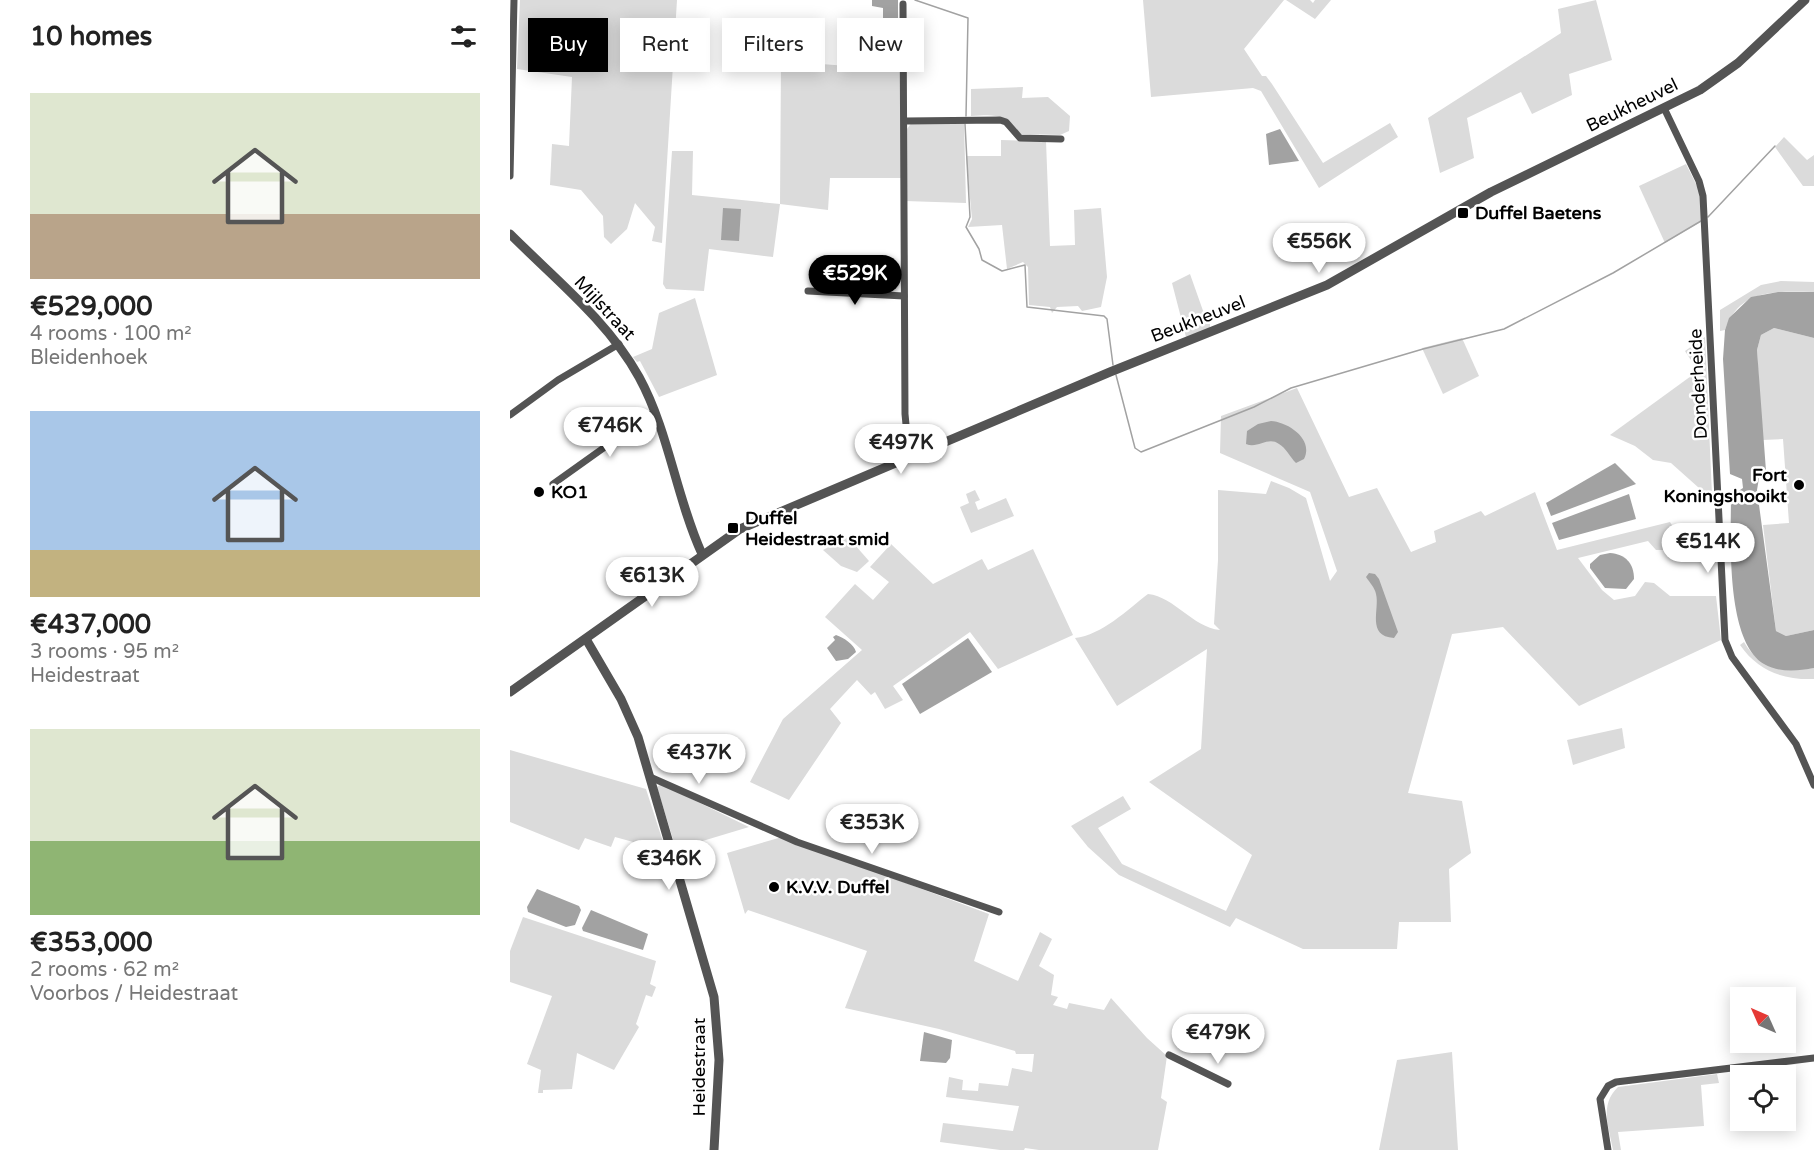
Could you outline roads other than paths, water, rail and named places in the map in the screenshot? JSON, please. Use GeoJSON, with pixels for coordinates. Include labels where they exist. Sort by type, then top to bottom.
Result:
{"type":"FeatureCollection","features":[{"type":"Feature","properties":{"kind":"street"},"geometry":{"type":"LineString","coordinates":[[510,176],[514,0]]}},
{"type":"Feature","properties":{"kind":"street","name":"Beukheuvel"},"geometry":{"type":"LineString","coordinates":[[510,692],[727,537],[763,518],[909,456],[1327,285],[1491,192],[1664,108],[1721,77],[1805,0]]}},
{"type":"Feature","properties":{"kind":"street"},"geometry":{"type":"LineString","coordinates":[[903,4],[906,121],[905,414],[909,456]]}},
{"type":"Feature","properties":{"kind":"street","name":"Donderheide"},"geometry":{"type":"LineString","coordinates":[[1664,108],[1699,181],[1703,196],[1725,640],[1732,657],[1801,752],[1814,785]]}},
{"type":"Feature","properties":{"kind":"street"},"geometry":{"type":"LineString","coordinates":[[906,121],[1000,120],[1006,122],[1020,138],[1061,139]]}},
{"type":"Feature","properties":{"kind":"street","name":"Mijlstraat"},"geometry":{"type":"LineString","coordinates":[[510,234],[619,344],[640,378],[654,412],[702,554]]}},
{"type":"Feature","properties":{"kind":"street"},"geometry":{"type":"LineString","coordinates":[[808,291],[904,296]]}},
{"type":"Feature","properties":{"kind":"street"},"geometry":{"type":"LineString","coordinates":[[510,415],[558,380],[619,344]]}},
{"type":"Feature","properties":{"kind":"street"},"geometry":{"type":"LineString","coordinates":[[553,484],[654,412]]}},
{"type":"Feature","properties":{"kind":"street","name":"Heidestraat"},"geometry":{"type":"LineString","coordinates":[[586,639],[621,699],[638,737],[714,997],[719,1060],[714,1150]]}},
{"type":"Feature","properties":{"kind":"street"},"geometry":{"type":"LineString","coordinates":[[650,777],[797,842],[999,912]]}},
{"type":"Feature","properties":{"kind":"street"},"geometry":{"type":"LineString","coordinates":[[1169,1055],[1228,1084]]}},
{"type":"Feature","properties":{"kind":"street"},"geometry":{"type":"LineString","coordinates":[[1608,1150],[1600,1099],[1608,1086],[1616,1082],[1814,1059]]}},
{"type":"Feature","properties":{"kind":"waterway"},"geometry":{"type":"LineString","coordinates":[[915,0],[968,18],[966,116]]}},
{"type":"Feature","properties":{"kind":"waterway"},"geometry":{"type":"LineString","coordinates":[[965,124],[970,217],[966,227],[979,249],[982,260],[1002,271],[1025,265],[1027,307],[1104,316],[1107,319],[1113,365]]}},
{"type":"Feature","properties":{"kind":"waterway"},"geometry":{"type":"LineString","coordinates":[[1708,217],[1775,146]]}},
{"type":"Feature","properties":{"kind":"waterway"},"geometry":{"type":"LineString","coordinates":[[1116,375],[1135,448],[1141,452],[1254,407],[1291,388],[1423,349],[1504,329],[1613,273],[1701,221]]}},
{"type":"Feature","properties":{"kind":"place","name":"Duffel Baetens"},"geometry":{"type":"Point","coordinates":[1463,213]}},
{"type":"Feature","properties":{"kind":"place","name":"Fort Koningshooikt"},"geometry":{"type":"Point","coordinates":[1799,485]}},
{"type":"Feature","properties":{"kind":"place","name":"KO1"},"geometry":{"type":"Point","coordinates":[539,492]}},
{"type":"Feature","properties":{"kind":"place","name":"Duffel Heidestraat smid"},"geometry":{"type":"Point","coordinates":[733,528]}},
{"type":"Feature","properties":{"kind":"place","name":"K.V.V. Duffel"},"geometry":{"type":"Point","coordinates":[774,887]}}]}
